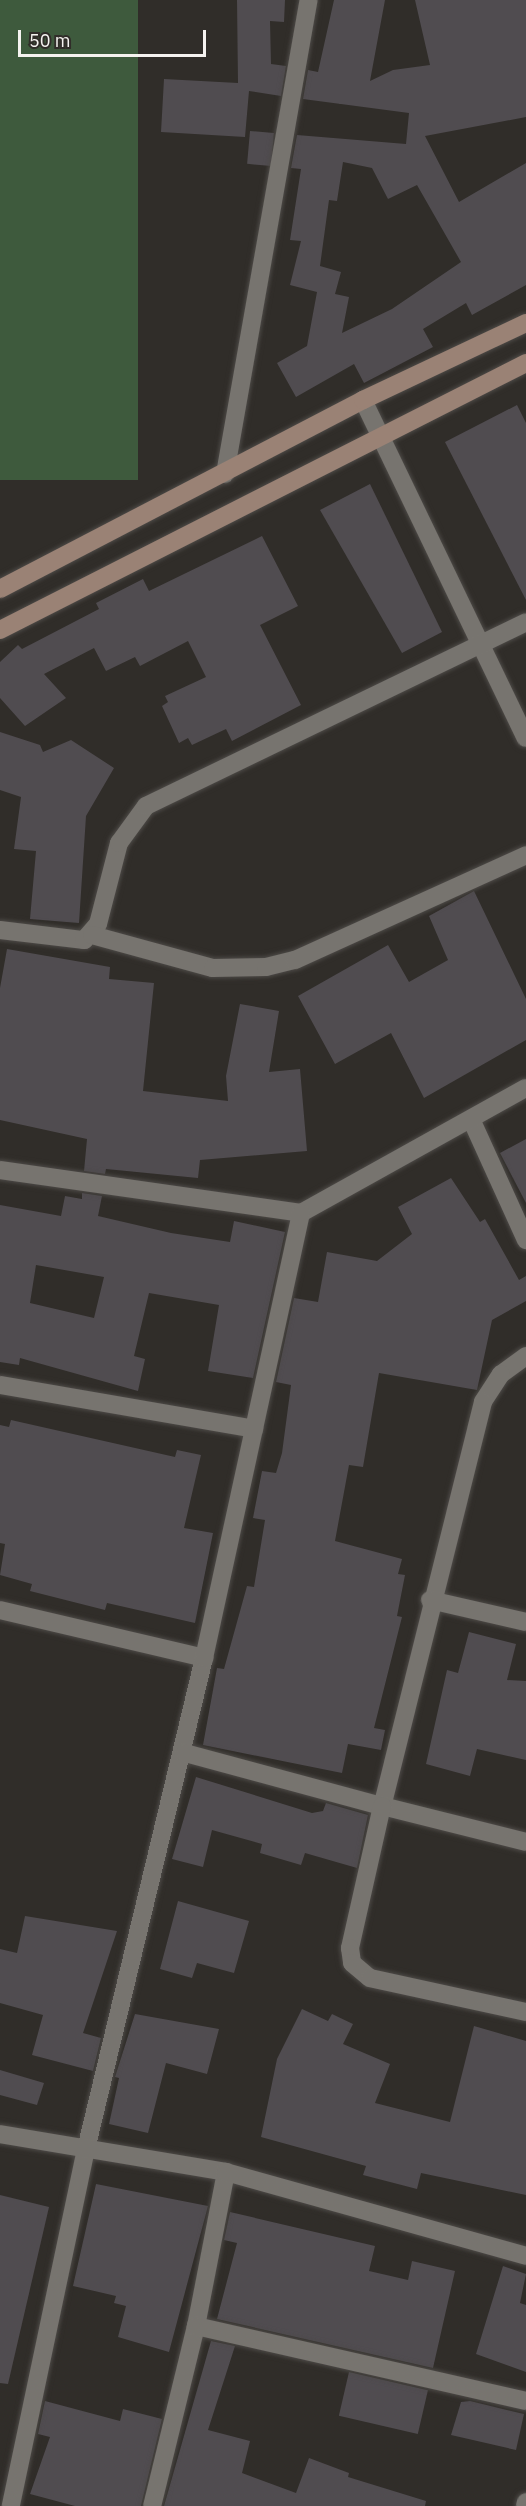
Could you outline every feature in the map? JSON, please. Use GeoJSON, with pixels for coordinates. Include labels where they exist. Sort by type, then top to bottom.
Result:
{"type":"FeatureCollection","features":[{"type":"Feature","properties":{"kind":"main road"},"geometry":{"type":"LineString","coordinates":[[0,589],[225,474],[363,400],[526,323]]}},
{"type":"Feature","properties":{"kind":"main road"},"geometry":{"type":"LineString","coordinates":[[0,630],[526,363]]}},
{"type":"Feature","properties":{"kind":"street"},"geometry":{"type":"LineString","coordinates":[[225,474],[309,0]]}},
{"type":"Feature","properties":{"kind":"street"},"geometry":{"type":"LineString","coordinates":[[363,400],[526,738]]}},
{"type":"Feature","properties":{"kind":"street"},"geometry":{"type":"LineString","coordinates":[[92,935],[119,843],[146,806],[526,622]]}},
{"type":"Feature","properties":{"kind":"street"},"geometry":{"type":"LineString","coordinates":[[0,930],[72,942],[92,935],[213,968],[266,967],[295,960],[526,855]]}},
{"type":"Feature","properties":{"kind":"street"},"geometry":{"type":"LineString","coordinates":[[0,1170],[301,1213],[526,1088]]}},
{"type":"Feature","properties":{"kind":"street"},"geometry":{"type":"LineString","coordinates":[[471,1119],[526,1240]]}},
{"type":"Feature","properties":{"kind":"street"},"geometry":{"type":"LineString","coordinates":[[11,2506],[86,2149],[185,1753],[301,1213]]}},
{"type":"Feature","properties":{"kind":"street"},"geometry":{"type":"LineString","coordinates":[[526,1356],[501,1374],[483,1402],[430,1600],[350,1948],[352,1963],[370,1978],[526,2012]]}},
{"type":"Feature","properties":{"kind":"street"},"geometry":{"type":"LineString","coordinates":[[0,1385],[254,1429]]}},
{"type":"Feature","properties":{"kind":"street"},"geometry":{"type":"LineString","coordinates":[[430,1600],[526,1622]]}},
{"type":"Feature","properties":{"kind":"street"},"geometry":{"type":"LineString","coordinates":[[0,1610],[204,1658]]}},
{"type":"Feature","properties":{"kind":"street"},"geometry":{"type":"LineString","coordinates":[[185,1753],[526,1842]]}},
{"type":"Feature","properties":{"kind":"street"},"geometry":{"type":"LineString","coordinates":[[0,2134],[226,2172],[526,2256]]}},
{"type":"Feature","properties":{"kind":"street"},"geometry":{"type":"LineString","coordinates":[[152,2506],[196,2326],[226,2172]]}},
{"type":"Feature","properties":{"kind":"street"},"geometry":{"type":"LineString","coordinates":[[196,2326],[526,2401]]}},
{"type":"Feature","properties":{"kind":"green space"},"geometry":{"type":"Polygon","coordinates":[[[0,0],[138,0],[138,480],[0,480],[0,0]]]}},
{"type":"Feature","properties":{"kind":"building"},"geometry":{"type":"Polygon","coordinates":[[[237,0],[285,0],[284,22],[270,21],[271,64],[286,66],[281,96],[249,91],[245,137],[161,132],[164,79],[238,83],[237,0]]]}},
{"type":"Feature","properties":{"kind":"building"},"geometry":{"type":"Polygon","coordinates":[[[334,0],[385,0],[370,81],[393,70],[430,65],[415,0],[526,0],[526,117],[425,136],[459,202],[526,163],[526,285],[472,315],[466,303],[423,329],[433,347],[364,383],[354,364],[296,397],[277,363],[307,346],[317,292],[290,285],[301,241],[290,240],[301,169],[291,168],[297,135],[406,144],[409,113],[303,99],[308,70],[318,72],[334,0]],[[343,162],[337,201],[329,200],[320,266],[341,272],[335,294],[349,297],[342,333],[392,309],[461,262],[417,185],[388,199],[372,168],[343,162]]]}},
{"type":"Feature","properties":{"kind":"building"},"geometry":{"type":"Polygon","coordinates":[[[250,131],[274,133],[271,166],[247,164],[250,131]]]}},
{"type":"Feature","properties":{"kind":"building"},"geometry":{"type":"Polygon","coordinates":[[[517,405],[526,423],[526,600],[445,442],[517,405]]]}},
{"type":"Feature","properties":{"kind":"building"},"geometry":{"type":"Polygon","coordinates":[[[370,484],[442,632],[402,653],[320,510],[370,484]]]}},
{"type":"Feature","properties":{"kind":"building"},"geometry":{"type":"Polygon","coordinates":[[[262,536],[298,606],[260,625],[301,705],[232,741],[226,729],[192,745],[188,738],[179,743],[162,706],[168,702],[165,696],[206,677],[188,641],[140,666],[135,657],[106,671],[94,648],[44,674],[66,698],[25,726],[0,698],[0,662],[18,645],[22,649],[99,609],[96,603],[143,579],[149,591],[262,536]]]}},
{"type":"Feature","properties":{"kind":"building"},"geometry":{"type":"Polygon","coordinates":[[[0,732],[40,745],[43,752],[71,740],[114,768],[86,816],[79,923],[30,919],[36,851],[14,849],[21,797],[0,790],[0,732]]]}},
{"type":"Feature","properties":{"kind":"building"},"geometry":{"type":"Polygon","coordinates":[[[474,891],[526,999],[526,1040],[424,1098],[391,1033],[335,1064],[298,996],[388,945],[409,982],[448,960],[429,916],[474,891]]]}},
{"type":"Feature","properties":{"kind":"building"},"geometry":{"type":"Polygon","coordinates":[[[7,949],[110,967],[109,979],[154,983],[143,1091],[228,1101],[226,1076],[240,1004],[279,1011],[269,1072],[300,1069],[307,1151],[200,1160],[198,1178],[106,1169],[105,1174],[84,1171],[87,1139],[0,1120],[0,988],[7,949]]]}},
{"type":"Feature","properties":{"kind":"building"},"geometry":{"type":"Polygon","coordinates":[[[526,1139],[526,1203],[500,1153],[526,1139]]]}},
{"type":"Feature","properties":{"kind":"building"},"geometry":{"type":"Polygon","coordinates":[[[451,1178],[480,1222],[485,1219],[519,1280],[526,1276],[526,1301],[492,1320],[477,1390],[379,1373],[363,1467],[349,1465],[335,1541],[402,1559],[398,1574],[405,1575],[397,1616],[402,1617],[374,1728],[385,1730],[381,1750],[348,1744],[342,1773],[203,1745],[217,1668],[224,1669],[247,1586],[254,1587],[265,1520],[253,1518],[262,1471],[276,1473],[282,1453],[291,1385],[276,1382],[294,1298],[318,1302],[327,1252],[377,1261],[412,1234],[398,1207],[451,1178]]]}},
{"type":"Feature","properties":{"kind":"building"},"geometry":{"type":"Polygon","coordinates":[[[82,1193],[102,1196],[98,1216],[171,1233],[230,1242],[234,1221],[285,1232],[253,1378],[208,1371],[219,1305],[149,1293],[134,1356],[145,1359],[138,1391],[20,1358],[19,1365],[0,1362],[0,1205],[61,1216],[65,1196],[82,1199],[82,1193]],[[36,1265],[30,1303],[94,1318],[104,1277],[36,1265]]]}},
{"type":"Feature","properties":{"kind":"building"},"geometry":{"type":"Polygon","coordinates":[[[11,1420],[175,1457],[177,1450],[201,1455],[184,1528],[213,1533],[195,1623],[107,1603],[105,1610],[30,1591],[32,1584],[0,1575],[5,1544],[0,1543],[0,1425],[9,1427],[11,1420]]]}},
{"type":"Feature","properties":{"kind":"building"},"geometry":{"type":"Polygon","coordinates":[[[469,1632],[516,1644],[507,1680],[526,1681],[526,1760],[477,1749],[470,1776],[426,1764],[447,1670],[458,1673],[469,1632]]]}},
{"type":"Feature","properties":{"kind":"building"},"geometry":{"type":"Polygon","coordinates":[[[196,1777],[312,1813],[323,1811],[326,1803],[368,1815],[357,1868],[305,1853],[301,1865],[260,1853],[262,1844],[212,1830],[203,1867],[172,1859],[196,1777]]]}},
{"type":"Feature","properties":{"kind":"building"},"geometry":{"type":"Polygon","coordinates":[[[178,1901],[249,1921],[234,1973],[197,1963],[192,1978],[160,1969],[178,1901]]]}},
{"type":"Feature","properties":{"kind":"building"},"geometry":{"type":"Polygon","coordinates":[[[25,1916],[117,1931],[83,2033],[101,2038],[93,2071],[32,2055],[43,2015],[0,2003],[0,1949],[17,1953],[25,1916]]]}},
{"type":"Feature","properties":{"kind":"building"},"geometry":{"type":"Polygon","coordinates":[[[302,2009],[328,2021],[332,2014],[353,2024],[343,2044],[390,2064],[375,2103],[450,2122],[474,2026],[526,2041],[526,2195],[421,2173],[417,2189],[363,2175],[366,2166],[261,2137],[277,2059],[302,2009]]]}},
{"type":"Feature","properties":{"kind":"building"},"geometry":{"type":"Polygon","coordinates":[[[135,2014],[219,2029],[207,2074],[166,2063],[148,2133],[109,2124],[119,2078],[115,2077],[135,2014]]]}},
{"type":"Feature","properties":{"kind":"building"},"geometry":{"type":"Polygon","coordinates":[[[0,2070],[44,2083],[37,2105],[0,2095],[0,2070]]]}},
{"type":"Feature","properties":{"kind":"building"},"geometry":{"type":"Polygon","coordinates":[[[96,2184],[208,2206],[169,2352],[118,2337],[126,2306],[114,2303],[116,2296],[73,2286],[96,2184]]]}},
{"type":"Feature","properties":{"kind":"building"},"geometry":{"type":"Polygon","coordinates":[[[0,2195],[49,2207],[8,2384],[0,2383],[0,2195]]]}},
{"type":"Feature","properties":{"kind":"building"},"geometry":{"type":"Polygon","coordinates":[[[230,2212],[375,2246],[369,2271],[408,2280],[412,2261],[455,2271],[433,2368],[217,2319],[237,2243],[224,2240],[230,2212]]]}},
{"type":"Feature","properties":{"kind":"building"},"geometry":{"type":"Polygon","coordinates":[[[503,2266],[526,2274],[520,2303],[526,2305],[526,2372],[476,2354],[503,2266]]]}},
{"type":"Feature","properties":{"kind":"building"},"geometry":{"type":"Polygon","coordinates":[[[211,2341],[235,2346],[208,2430],[250,2441],[242,2473],[296,2493],[309,2458],[349,2473],[348,2477],[426,2501],[425,2506],[164,2506],[211,2341]]]}},
{"type":"Feature","properties":{"kind":"building"},"geometry":{"type":"Polygon","coordinates":[[[349,2372],[428,2390],[418,2434],[339,2416],[349,2372]]]}},
{"type":"Feature","properties":{"kind":"building"},"geometry":{"type":"Polygon","coordinates":[[[45,2401],[120,2421],[123,2409],[162,2419],[141,2506],[75,2506],[30,2494],[50,2437],[38,2434],[45,2401]]]}},
{"type":"Feature","properties":{"kind":"building"},"geometry":{"type":"Polygon","coordinates":[[[470,2401],[524,2414],[516,2450],[451,2435],[461,2402],[470,2401]]]}}]}
